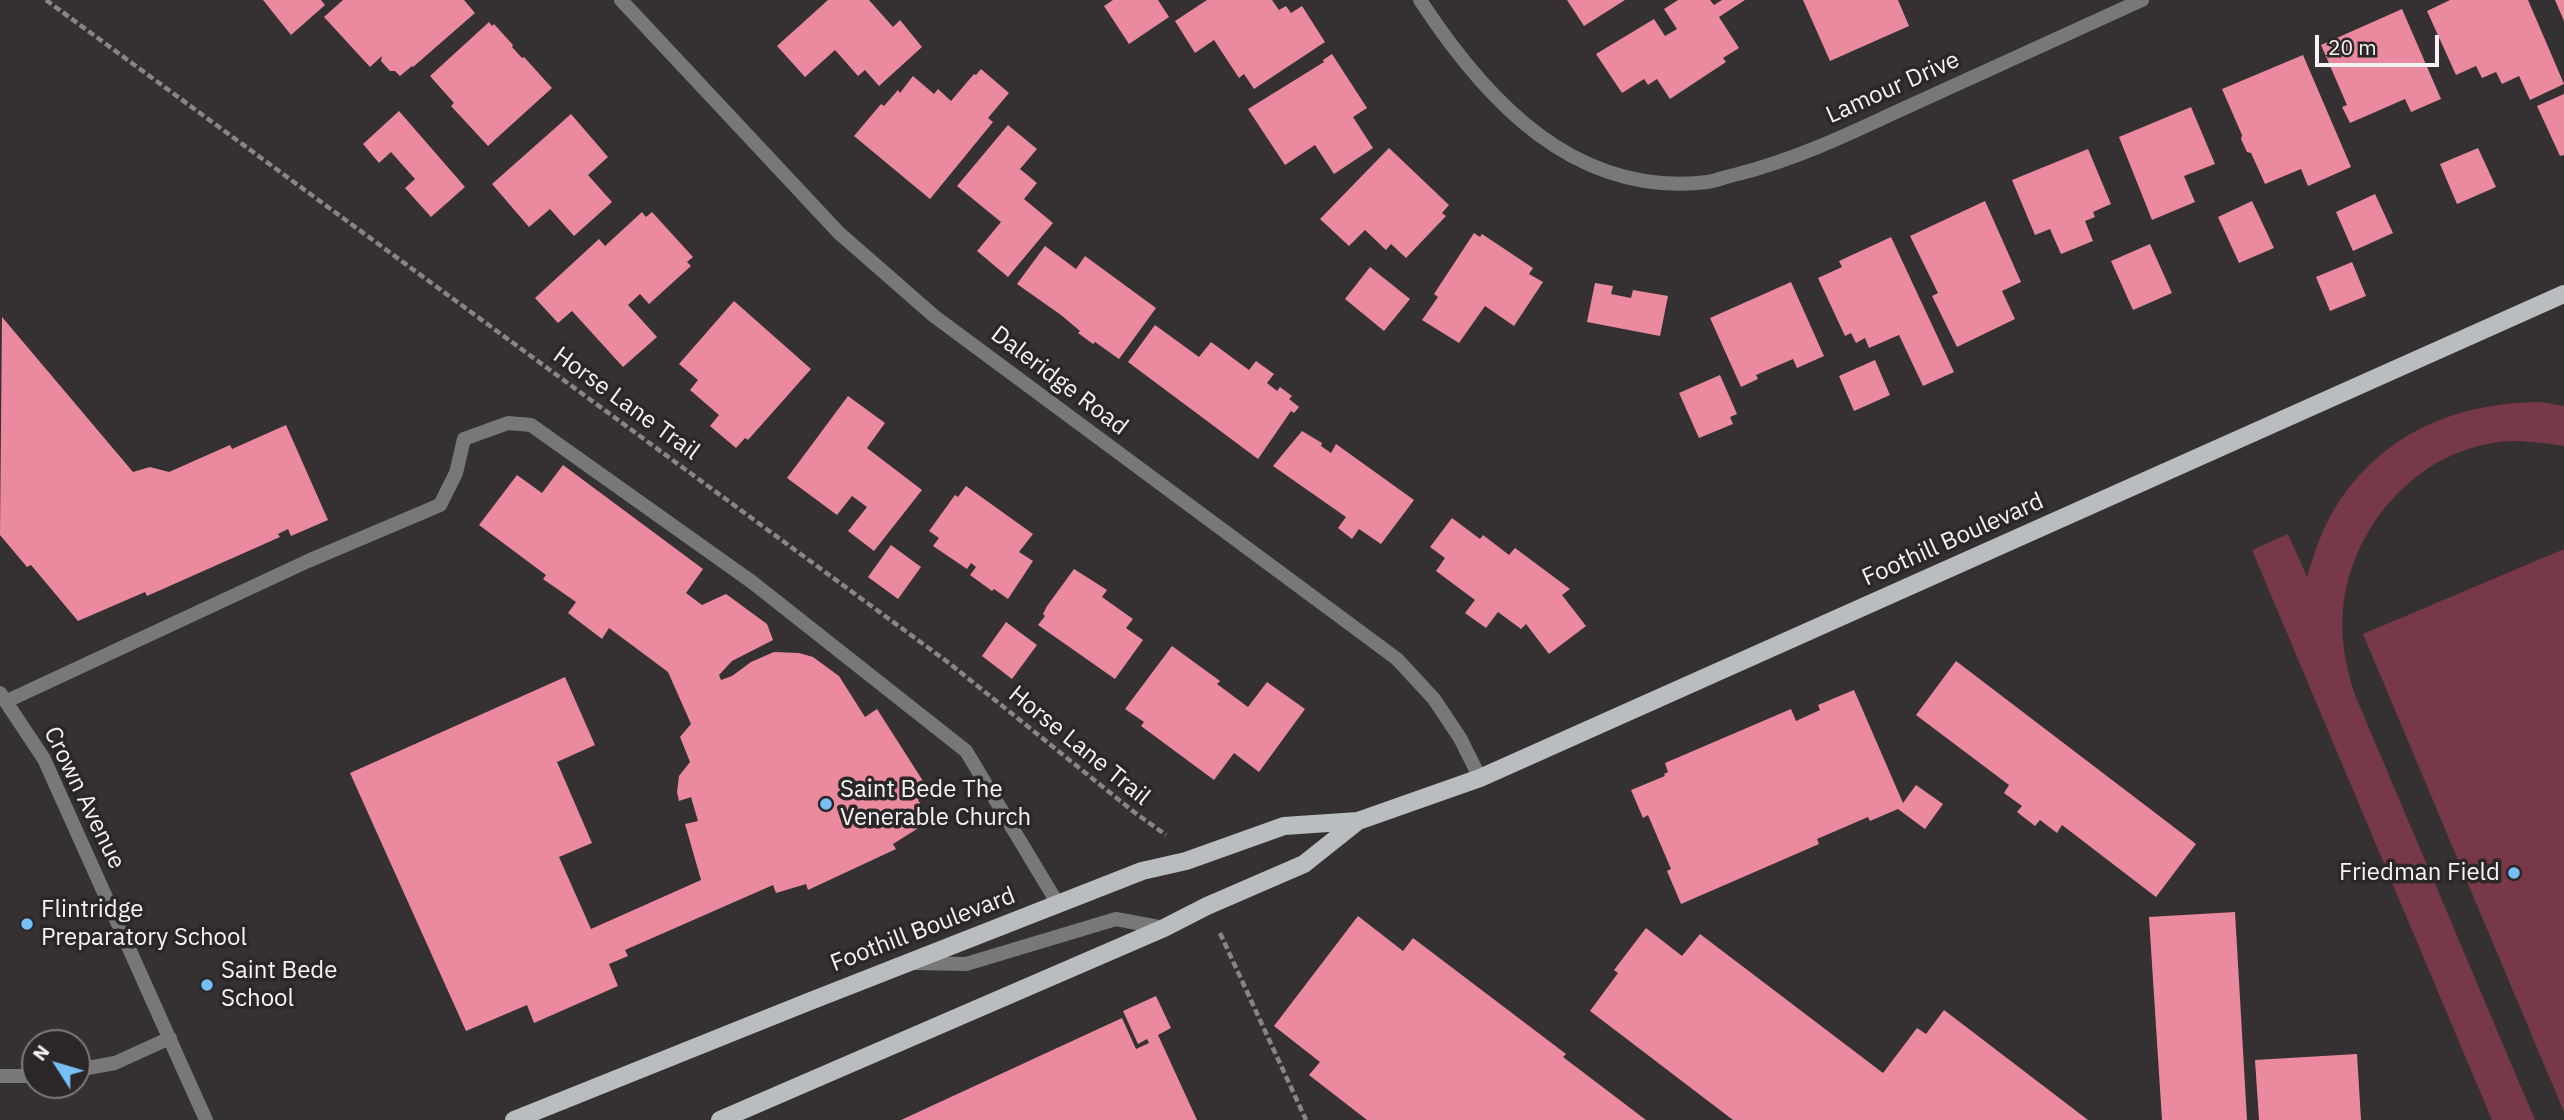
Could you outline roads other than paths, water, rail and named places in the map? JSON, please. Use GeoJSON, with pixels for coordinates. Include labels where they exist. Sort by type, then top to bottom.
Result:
{"type":"FeatureCollection","features":[{"type":"Feature","properties":{"kind":"main road","name":"Foothill Boulevard"},"geometry":{"type":"LineString","coordinates":[[514,1120],[1142,871],[1186,861],[1284,826],[1358,821],[1480,778],[2564,294]]}},
{"type":"Feature","properties":{"kind":"main road","name":"Foothill Boulevard"},"geometry":{"type":"LineString","coordinates":[[720,1120],[1164,928],[1304,864],[1358,821]]}},
{"type":"Feature","properties":{"kind":"street","name":"Daleridge Road"},"geometry":{"type":"LineString","coordinates":[[621,0],[839,233],[934,316],[1397,659],[1434,699],[1460,738],[1480,778]]}},
{"type":"Feature","properties":{"kind":"street","name":"Lamour Drive"},"geometry":{"type":"LineString","coordinates":[[1420,0],[1447,42],[1500,104],[1544,141],[1580,161],[1652,183],[1708,181],[1769,166],[1838,139],[2142,0]]}},
{"type":"Feature","properties":{"kind":"street"},"geometry":{"type":"LineString","coordinates":[[4,697],[440,505],[456,473],[464,439],[508,423],[531,425],[752,582],[966,751],[1058,904]]}},
{"type":"Feature","properties":{"kind":"street","name":"Crown Avenue"},"geometry":{"type":"LineString","coordinates":[[4,697],[44,759],[206,1120]]}},
{"type":"Feature","properties":{"kind":"street"},"geometry":{"type":"LineString","coordinates":[[908,962],[966,964],[1116,919],[1164,928]]}},
{"type":"Feature","properties":{"kind":"street"},"geometry":{"type":"LineString","coordinates":[[91,1067],[115,1063],[170,1038]]}},
{"type":"Feature","properties":{"kind":"street"},"geometry":{"type":"LineString","coordinates":[[0,1076],[21,1076]]}},
{"type":"Feature","properties":{"kind":"place","name":"Saint Bede The Venerable Church"},"geometry":{"type":"Point","coordinates":[826,804]}},
{"type":"Feature","properties":{"kind":"place","name":"Friedman Field"},"geometry":{"type":"Point","coordinates":[2514,873]}},
{"type":"Feature","properties":{"kind":"place","name":"Flintridge Preparatory School"},"geometry":{"type":"Point","coordinates":[27,924]}},
{"type":"Feature","properties":{"kind":"place","name":"Saint Bede School"},"geometry":{"type":"Point","coordinates":[207,985]}}]}
